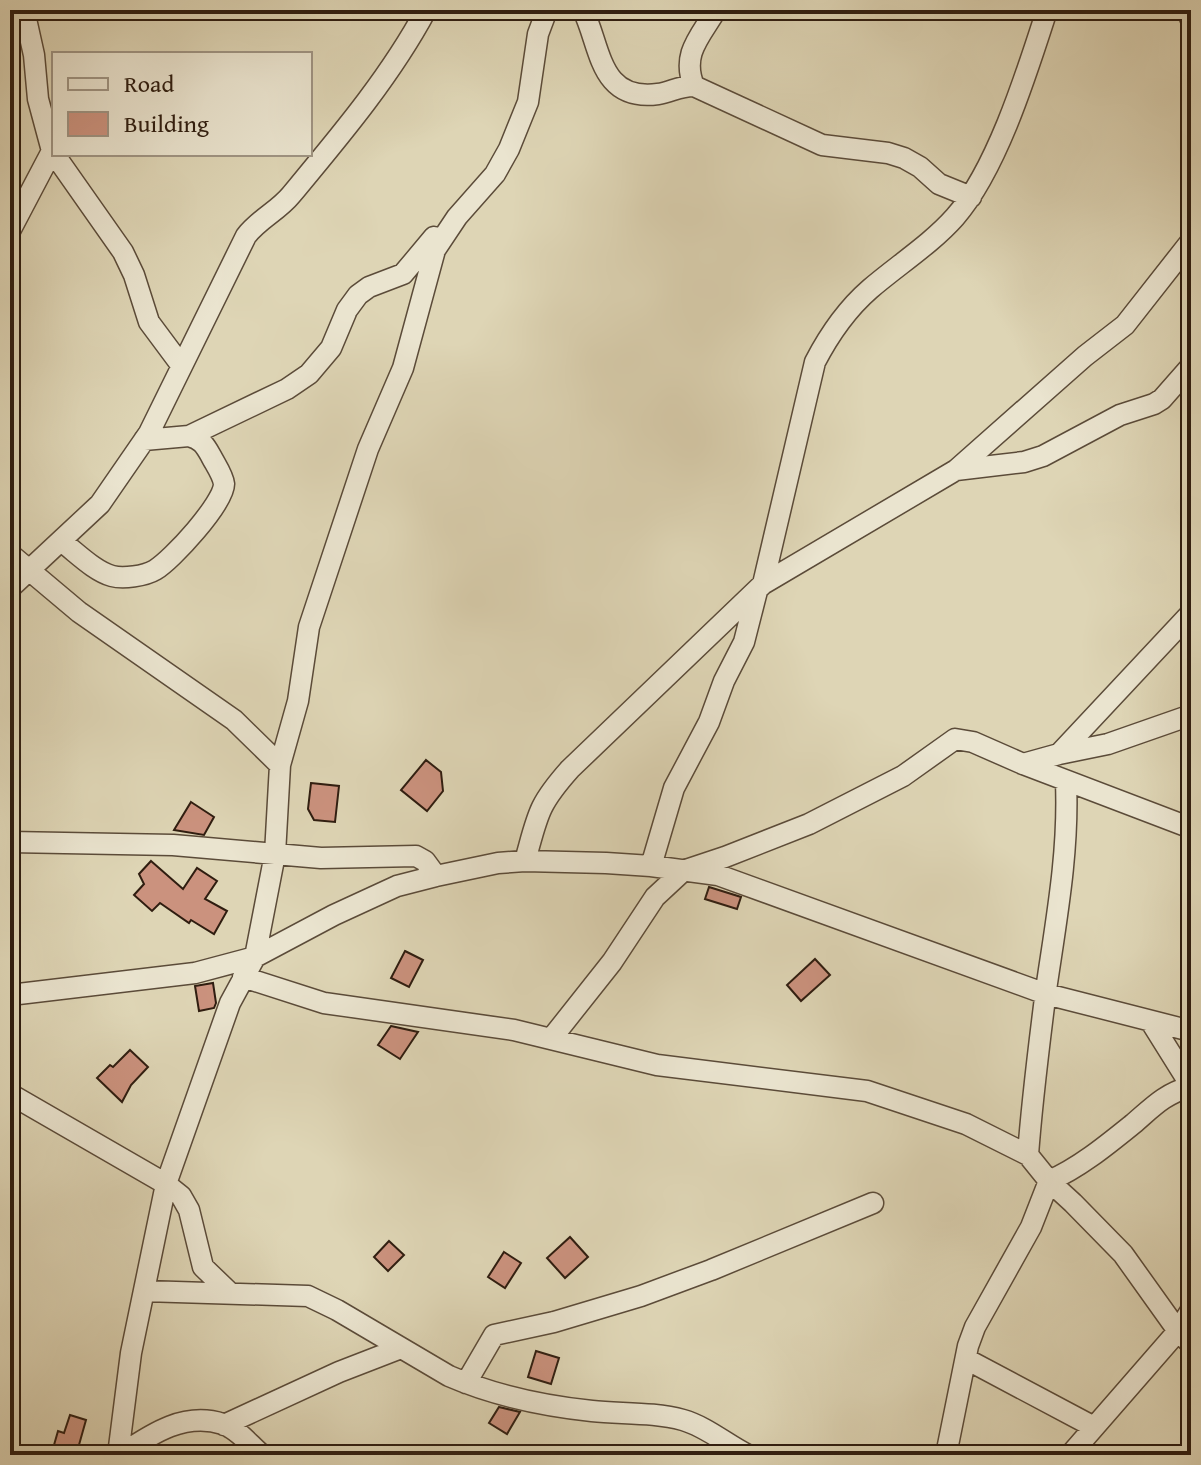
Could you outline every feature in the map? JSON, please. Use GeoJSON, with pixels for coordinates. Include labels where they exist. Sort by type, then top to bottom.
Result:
{"type":"FeatureCollection","features":[{"type":"Feature","properties":{"kind":"street"},"geometry":{"type":"LineString","coordinates":[[10,13],[15,10]]}},
{"type":"Feature","properties":{"kind":"street"},"geometry":{"type":"LineString","coordinates":[[10,231],[52,151],[38,99],[34,55],[24,10]]}},
{"type":"Feature","properties":{"kind":"street"},"geometry":{"type":"LineString","coordinates":[[10,588],[100,504],[164,407],[181,365],[246,236],[292,194],[378,87],[398,61],[426,10]]}},
{"type":"Feature","properties":{"kind":"street"},"geometry":{"type":"LineString","coordinates":[[119,1455],[131,1353],[166,1184],[230,1003],[255,957],[275,854],[280,765],[298,701],[309,627],[368,449],[403,368],[432,259],[448,230],[495,174],[509,149],[528,102],[538,34],[547,10]]}},
{"type":"Feature","properties":{"kind":"street"},"geometry":{"type":"LineString","coordinates":[[583,10],[594,34],[603,68],[617,85],[627,90],[658,94],[680,86],[694,86],[822,145],[888,153],[904,158],[939,184],[971,197]]}},
{"type":"Feature","properties":{"kind":"street"},"geometry":{"type":"LineString","coordinates":[[694,86],[689,73],[690,55],[716,10]]}},
{"type":"Feature","properties":{"kind":"street"},"geometry":{"type":"LineString","coordinates":[[651,866],[674,788],[709,722],[727,673],[744,642],[815,362],[828,339],[868,291],[953,220],[971,197],[980,183],[1014,102],[1047,10]]}},
{"type":"Feature","properties":{"kind":"street"},"geometry":{"type":"LineString","coordinates":[[1187,10],[1191,20]]}},
{"type":"Feature","properties":{"kind":"street"},"geometry":{"type":"LineString","coordinates":[[56,156],[123,252],[149,322],[181,365]]}},
{"type":"Feature","properties":{"kind":"street"},"geometry":{"type":"LineString","coordinates":[[144,440],[189,436],[217,425],[304,378],[331,348],[347,310],[358,295],[403,274],[437,234],[448,230]]}},
{"type":"Feature","properties":{"kind":"street"},"geometry":{"type":"LineString","coordinates":[[525,861],[532,826],[549,793],[760,587],[956,470],[1085,356],[1125,325],[1191,241]]}},
{"type":"Feature","properties":{"kind":"street"},"geometry":{"type":"LineString","coordinates":[[956,470],[1024,462],[1043,456],[1120,415],[1154,404],[1191,366]]}},
{"type":"Feature","properties":{"kind":"street"},"geometry":{"type":"LineString","coordinates":[[61,541],[113,576],[148,573],[169,559],[197,529],[224,486],[206,446],[189,436]]}},
{"type":"Feature","properties":{"kind":"street"},"geometry":{"type":"LineString","coordinates":[[10,554],[79,612],[234,720],[280,765]]}},
{"type":"Feature","properties":{"kind":"street"},"geometry":{"type":"LineString","coordinates":[[1059,754],[1191,613]]}},
{"type":"Feature","properties":{"kind":"street"},"geometry":{"type":"LineString","coordinates":[[1023,764],[1108,744],[1191,715]]}},
{"type":"Feature","properties":{"kind":"street"},"geometry":{"type":"LineString","coordinates":[[551,1039],[612,962],[655,897],[683,871],[809,824],[903,776],[955,739],[973,742],[1066,782],[1191,828]]}},
{"type":"Feature","properties":{"kind":"street"},"geometry":{"type":"LineString","coordinates":[[1028,1155],[1062,884],[1066,782]]}},
{"type":"Feature","properties":{"kind":"street"},"geometry":{"type":"LineString","coordinates":[[10,842],[173,845],[321,858],[416,856],[425,861],[436,876]]}},
{"type":"Feature","properties":{"kind":"street"},"geometry":{"type":"LineString","coordinates":[[10,995],[195,973],[255,957],[384,892],[436,876],[498,863],[525,861],[651,866],[718,875],[1046,994],[1191,1031]]}},
{"type":"Feature","properties":{"kind":"street"},"geometry":{"type":"LineString","coordinates":[[243,977],[324,1003],[514,1030],[657,1065],[867,1091],[966,1124],[1028,1155],[1049,1181],[1123,1254],[1184,1338]]}},
{"type":"Feature","properties":{"kind":"street"},"geometry":{"type":"LineString","coordinates":[[946,1455],[975,1327],[1031,1227],[1049,1181],[1063,1175],[1122,1132],[1160,1098],[1191,1086],[1151,1022]]}},
{"type":"Feature","properties":{"kind":"street"},"geometry":{"type":"LineString","coordinates":[[10,1094],[166,1184],[186,1202],[203,1267],[229,1292]]}},
{"type":"Feature","properties":{"kind":"street"},"geometry":{"type":"LineString","coordinates":[[466,1383],[494,1335],[554,1322],[641,1296],[873,1203]]}},
{"type":"Feature","properties":{"kind":"street"},"geometry":{"type":"LineString","coordinates":[[144,1291],[296,1295],[316,1299],[466,1383],[553,1405],[681,1419],[698,1425],[748,1455]]}},
{"type":"Feature","properties":{"kind":"street"},"geometry":{"type":"LineString","coordinates":[[1070,1455],[1184,1338],[1191,1310]]}},
{"type":"Feature","properties":{"kind":"street"},"geometry":{"type":"LineString","coordinates":[[224,1425],[339,1372],[401,1348]]}},
{"type":"Feature","properties":{"kind":"street"},"geometry":{"type":"LineString","coordinates":[[966,1359],[1094,1427]]}},
{"type":"Feature","properties":{"kind":"street"},"geometry":{"type":"LineString","coordinates":[[119,1455],[172,1424],[210,1422],[224,1425],[262,1455]]}},
{"type":"Feature","properties":{"kind":"building"},"geometry":{"type":"Polygon","coordinates":[[[426,760],[441,772],[443,791],[427,811],[401,790],[426,760]]]}},
{"type":"Feature","properties":{"kind":"building"},"geometry":{"type":"Polygon","coordinates":[[[311,783],[339,786],[335,822],[314,820],[308,809],[311,783]]]}},
{"type":"Feature","properties":{"kind":"building"},"geometry":{"type":"Polygon","coordinates":[[[191,802],[214,817],[204,835],[174,830],[191,802]]]}},
{"type":"Feature","properties":{"kind":"building"},"geometry":{"type":"Polygon","coordinates":[[[151,861],[183,889],[197,868],[217,881],[205,899],[227,911],[214,934],[191,920],[189,923],[160,903],[152,911],[134,895],[144,884],[139,874],[151,861]]]}},
{"type":"Feature","properties":{"kind":"building"},"geometry":{"type":"Polygon","coordinates":[[[709,887],[741,897],[737,909],[705,899],[709,887]]]}},
{"type":"Feature","properties":{"kind":"building"},"geometry":{"type":"Polygon","coordinates":[[[405,951],[423,960],[409,987],[391,978],[405,951]]]}},
{"type":"Feature","properties":{"kind":"building"},"geometry":{"type":"Polygon","coordinates":[[[815,959],[830,975],[801,1001],[787,985],[815,959]]]}},
{"type":"Feature","properties":{"kind":"building"},"geometry":{"type":"Polygon","coordinates":[[[213,983],[214,1008],[199,1011],[195,986],[213,983]]]}},
{"type":"Feature","properties":{"kind":"building"},"geometry":{"type":"Polygon","coordinates":[[[391,1026],[418,1032],[400,1059],[378,1045],[391,1026]]]}},
{"type":"Feature","properties":{"kind":"building"},"geometry":{"type":"Polygon","coordinates":[[[130,1050],[148,1067],[131,1085],[122,1102],[97,1078],[130,1050]]]}},
{"type":"Feature","properties":{"kind":"building"},"geometry":{"type":"Polygon","coordinates":[[[570,1237],[588,1257],[565,1278],[547,1258],[570,1237]]]}},
{"type":"Feature","properties":{"kind":"building"},"geometry":{"type":"Polygon","coordinates":[[[389,1241],[404,1255],[388,1271],[374,1257],[389,1241]]]}},
{"type":"Feature","properties":{"kind":"building"},"geometry":{"type":"Polygon","coordinates":[[[504,1252],[521,1263],[505,1288],[488,1277],[504,1252]]]}},
{"type":"Feature","properties":{"kind":"building"},"geometry":{"type":"Polygon","coordinates":[[[536,1351],[559,1358],[551,1384],[528,1377],[536,1351]]]}},
{"type":"Feature","properties":{"kind":"building"},"geometry":{"type":"Polygon","coordinates":[[[499,1407],[520,1412],[507,1434],[489,1423],[499,1407]]]}},
{"type":"Feature","properties":{"kind":"building"},"geometry":{"type":"Polygon","coordinates":[[[70,1415],[86,1420],[77,1452],[54,1445],[58,1431],[64,1433],[70,1415]]]}}]}
